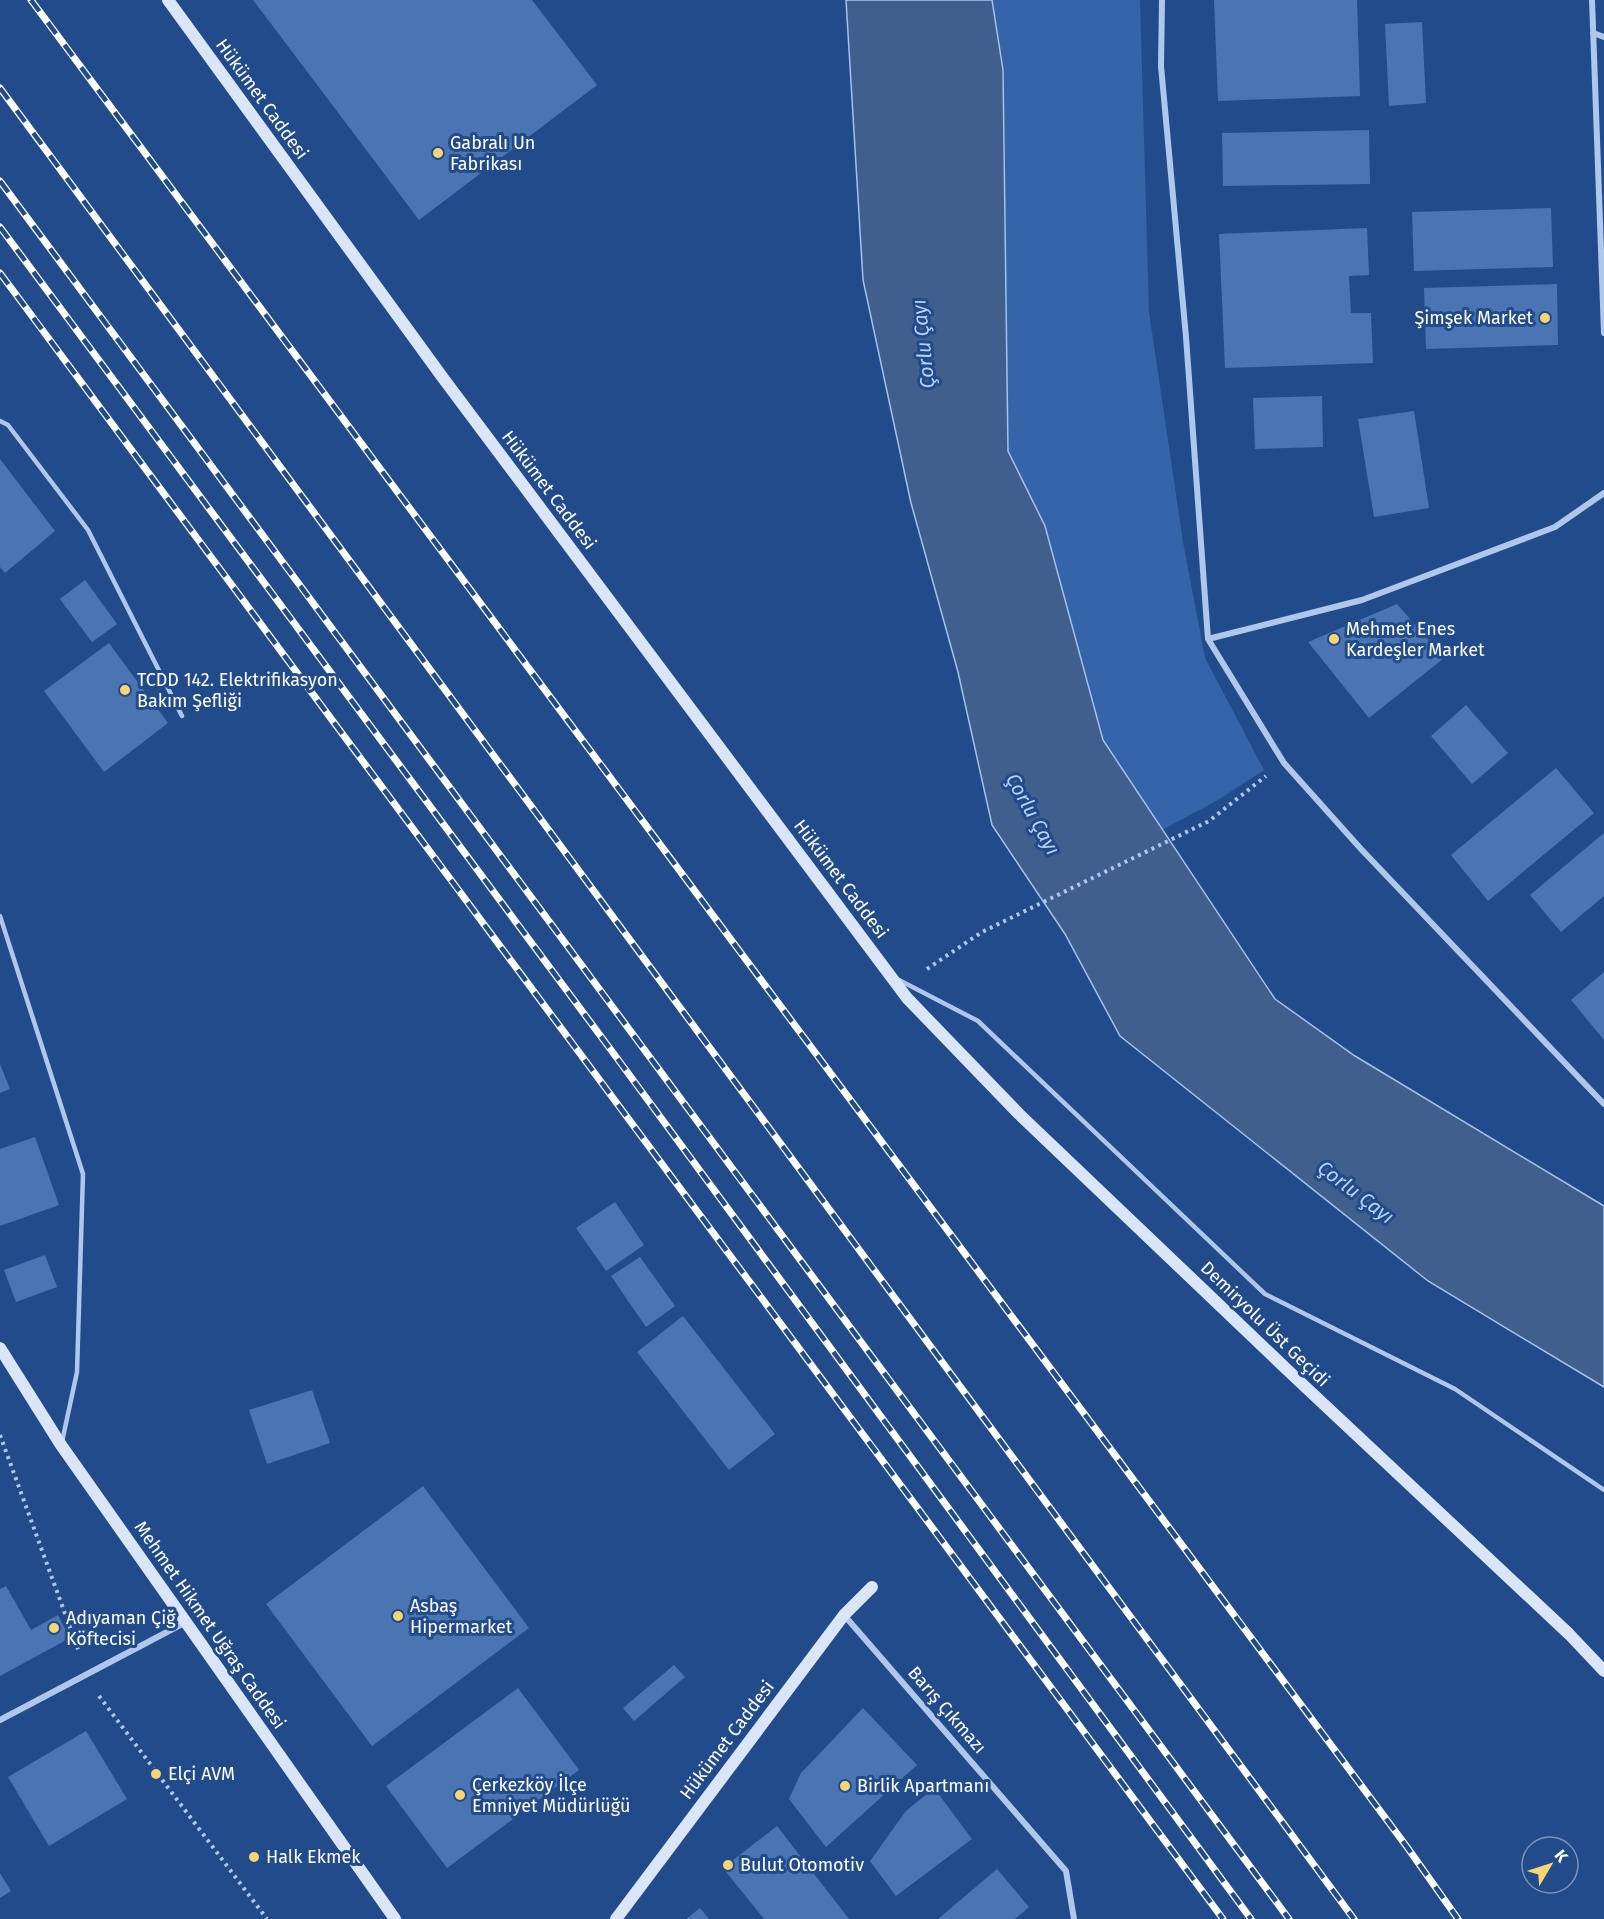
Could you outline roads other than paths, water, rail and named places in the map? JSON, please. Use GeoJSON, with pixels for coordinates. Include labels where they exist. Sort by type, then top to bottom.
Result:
{"type":"FeatureCollection","features":[{"type":"Feature","properties":{"kind":"street","name":"Hükümet Caddesi"},"geometry":{"type":"LineString","coordinates":[[168,0],[443,378],[907,998]]}},
{"type":"Feature","properties":{"kind":"street"},"geometry":{"type":"LineString","coordinates":[[1162,0],[1161,66],[1186,337],[1208,639],[1284,763],[1377,867],[1604,1104]]}},
{"type":"Feature","properties":{"kind":"street"},"geometry":{"type":"LineString","coordinates":[[1592,0],[1604,333]]}},
{"type":"Feature","properties":{"kind":"street"},"geometry":{"type":"LineString","coordinates":[[1593,33],[1604,37]]}},
{"type":"Feature","properties":{"kind":"street"},"geometry":{"type":"LineString","coordinates":[[1208,639],[1362,600],[1555,527],[1604,493]]}},
{"type":"Feature","properties":{"kind":"street","name":"Demiryolu Üst Geçidi"},"geometry":{"type":"LineString","coordinates":[[907,998],[1019,1113],[1299,1381],[1569,1634],[1604,1671]]}},
{"type":"Feature","properties":{"kind":"street","name":"Mehmet Hikmet Uğraş Caddesi"},"geometry":{"type":"LineString","coordinates":[[0,1348],[61,1445],[395,1919]]}},
{"type":"Feature","properties":{"kind":"street","name":"Hükümet Caddesi"},"geometry":{"type":"LineString","coordinates":[[616,1919],[844,1614],[872,1587]]}},
{"type":"Feature","properties":{"kind":"street","name":"Barış Çıkmazı"},"geometry":{"type":"LineString","coordinates":[[844,1614],[1066,1871],[1074,1919]]}},
{"type":"Feature","properties":{"kind":"street"},"geometry":{"type":"LineString","coordinates":[[0,1720],[186,1622]]}},
{"type":"Feature","properties":{"kind":"lane"},"geometry":{"type":"LineString","coordinates":[[0,421],[8,425],[88,530],[182,716]]}},
{"type":"Feature","properties":{"kind":"lane"},"geometry":{"type":"LineString","coordinates":[[0,915],[83,1174],[77,1372],[61,1445]]}},
{"type":"Feature","properties":{"kind":"lane"},"geometry":{"type":"LineString","coordinates":[[891,977],[978,1021],[1265,1294],[1455,1389],[1604,1490]]}},
{"type":"Feature","properties":{"kind":"water","name":"Çorlu Çayı"},"geometry":{"type":"Polygon","coordinates":[[[846,0],[992,0],[1003,70],[1008,451],[1045,526],[1103,740],[1275,999],[1355,1056],[1604,1206],[1604,1387],[1428,1281],[1120,1036],[1065,934],[992,825],[958,672],[911,503],[863,280],[846,0]]]}},
{"type":"Feature","properties":{"kind":"railway"},"geometry":{"type":"LineString","coordinates":[[31,0],[1407,1847],[1458,1919]]}},
{"type":"Feature","properties":{"kind":"railway"},"geometry":{"type":"LineString","coordinates":[[0,88],[1354,1919]]}},
{"type":"Feature","properties":{"kind":"railway"},"geometry":{"type":"LineString","coordinates":[[0,181],[1289,1919]]}},
{"type":"Feature","properties":{"kind":"railway"},"geometry":{"type":"LineString","coordinates":[[0,227],[611,1050],[1251,1919]]}},
{"type":"Feature","properties":{"kind":"railway"},"geometry":{"type":"LineString","coordinates":[[0,273],[1223,1919]]}},
{"type":"Feature","properties":{"kind":"place","name":"Gabralı Un Fabrikası"},"geometry":{"type":"Point","coordinates":[438,153]}},
{"type":"Feature","properties":{"kind":"place","name":"Şimşek Market"},"geometry":{"type":"Point","coordinates":[1545,318]}},
{"type":"Feature","properties":{"kind":"place","name":"Mehmet Enes Kardeşler Market"},"geometry":{"type":"Point","coordinates":[1334,639]}},
{"type":"Feature","properties":{"kind":"place","name":"TCDD 142. Elektrifikasyon Bakım Şefliği"},"geometry":{"type":"Point","coordinates":[125,690]}},
{"type":"Feature","properties":{"kind":"place","name":"Asbaş Hipermarket"},"geometry":{"type":"Point","coordinates":[398,1616]}},
{"type":"Feature","properties":{"kind":"place","name":"Adıyaman Çiğ Köftecisi"},"geometry":{"type":"Point","coordinates":[54,1628]}},
{"type":"Feature","properties":{"kind":"place","name":"Elçi AVM"},"geometry":{"type":"Point","coordinates":[156,1774]}},
{"type":"Feature","properties":{"kind":"place","name":"Birlik Apartmanı"},"geometry":{"type":"Point","coordinates":[845,1786]}},
{"type":"Feature","properties":{"kind":"place","name":"Çerkezköy İlçe Emniyet Müdürlüğü"},"geometry":{"type":"Point","coordinates":[460,1795]}},
{"type":"Feature","properties":{"kind":"place","name":"Halk Ekmek"},"geometry":{"type":"Point","coordinates":[254,1857]}},
{"type":"Feature","properties":{"kind":"place","name":"Bulut Otomotiv"},"geometry":{"type":"Point","coordinates":[728,1865]}}]}
